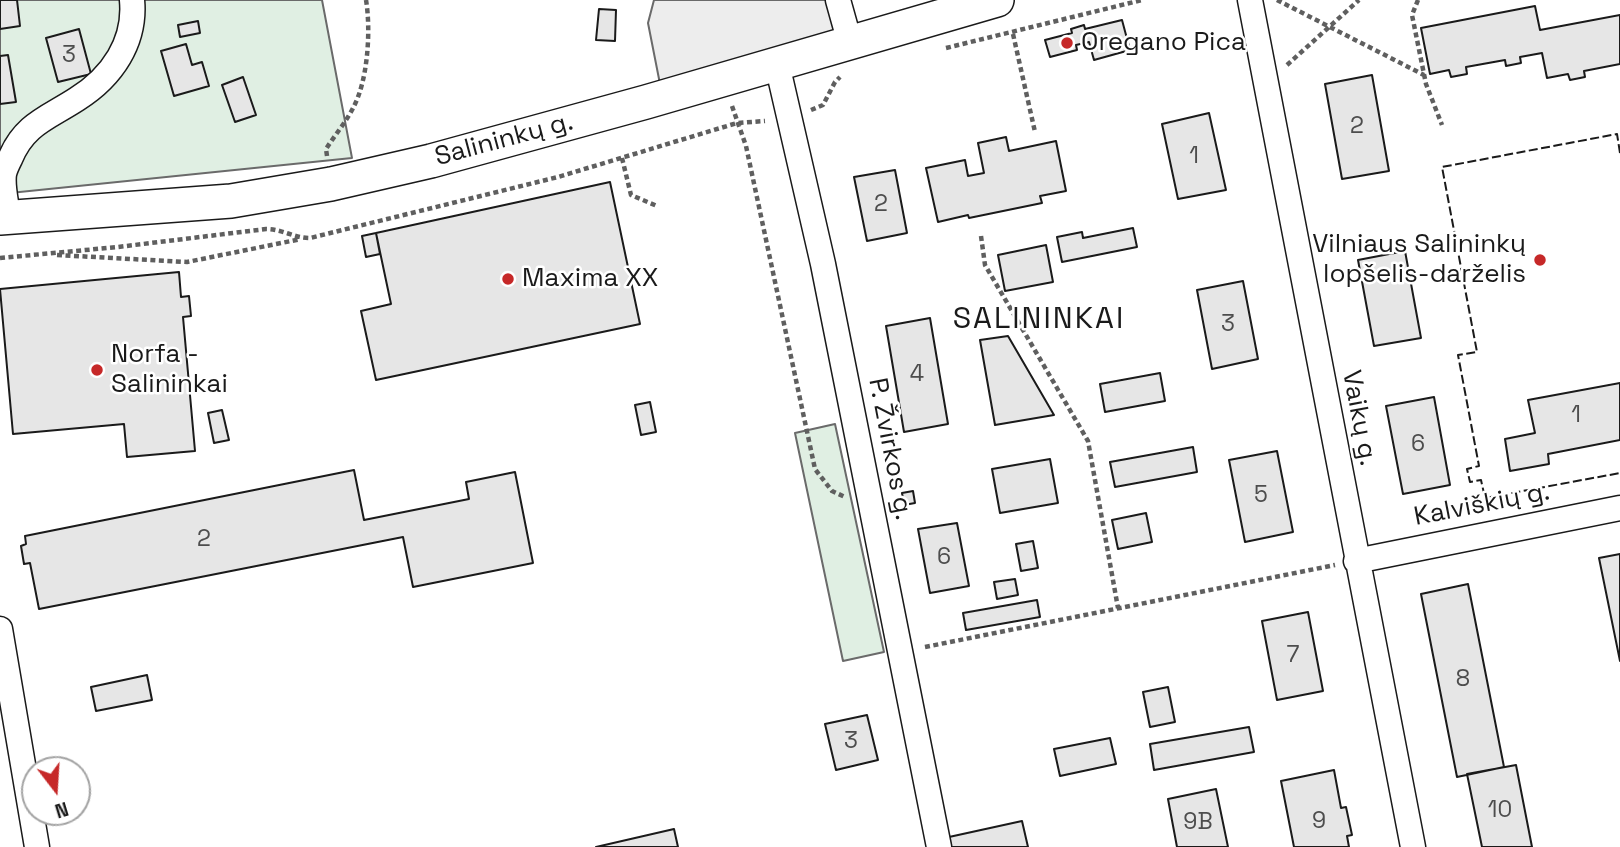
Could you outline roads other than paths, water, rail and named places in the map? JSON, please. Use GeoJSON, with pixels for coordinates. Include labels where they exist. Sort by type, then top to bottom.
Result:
{"type":"FeatureCollection","features":[{"type":"Feature","properties":{"kind":"main road","name":"Salininkų g."},"geometry":{"type":"LineString","coordinates":[[4,218],[231,201],[331,184],[431,160],[997,0]]}},
{"type":"Feature","properties":{"kind":"street"},"geometry":{"type":"LineString","coordinates":[[4,218],[4,174],[17,141],[31,127],[79,98],[112,69],[126,45],[131,27],[132,0]]}},
{"type":"Feature","properties":{"kind":"street"},"geometry":{"type":"LineString","coordinates":[[838,0],[850,43]]}},
{"type":"Feature","properties":{"kind":"street","name":"Vaikų g."},"geometry":{"type":"LineString","coordinates":[[1250,0],[1413,847]]}},
{"type":"Feature","properties":{"kind":"street","name":"P. Žvirkos g."},"geometry":{"type":"LineString","coordinates":[[777,64],[812,214],[939,847]]}},
{"type":"Feature","properties":{"kind":"street","name":"Kalviškių g."},"geometry":{"type":"LineString","coordinates":[[1356,561],[1620,508]]}},
{"type":"Feature","properties":{"kind":"street"},"geometry":{"type":"LineString","coordinates":[[0,629],[37,847]]}},
{"type":"Feature","properties":{"kind":"place","name":"Oregano Pica"},"geometry":{"type":"Point","coordinates":[1067,43]}},
{"type":"Feature","properties":{"kind":"place","name":"Vilniaus Salininkų lopšelis-darželis"},"geometry":{"type":"Point","coordinates":[1540,260]}},
{"type":"Feature","properties":{"kind":"place","name":"Maxima XX"},"geometry":{"type":"Point","coordinates":[508,279]}},
{"type":"Feature","properties":{"kind":"place","name":"Norfa - Salininkai"},"geometry":{"type":"Point","coordinates":[97,370]}},
{"type":"Feature","properties":{"kind":"district","name":"SALININKAI"},"geometry":{"type":"Point","coordinates":[1039,320]}}]}
